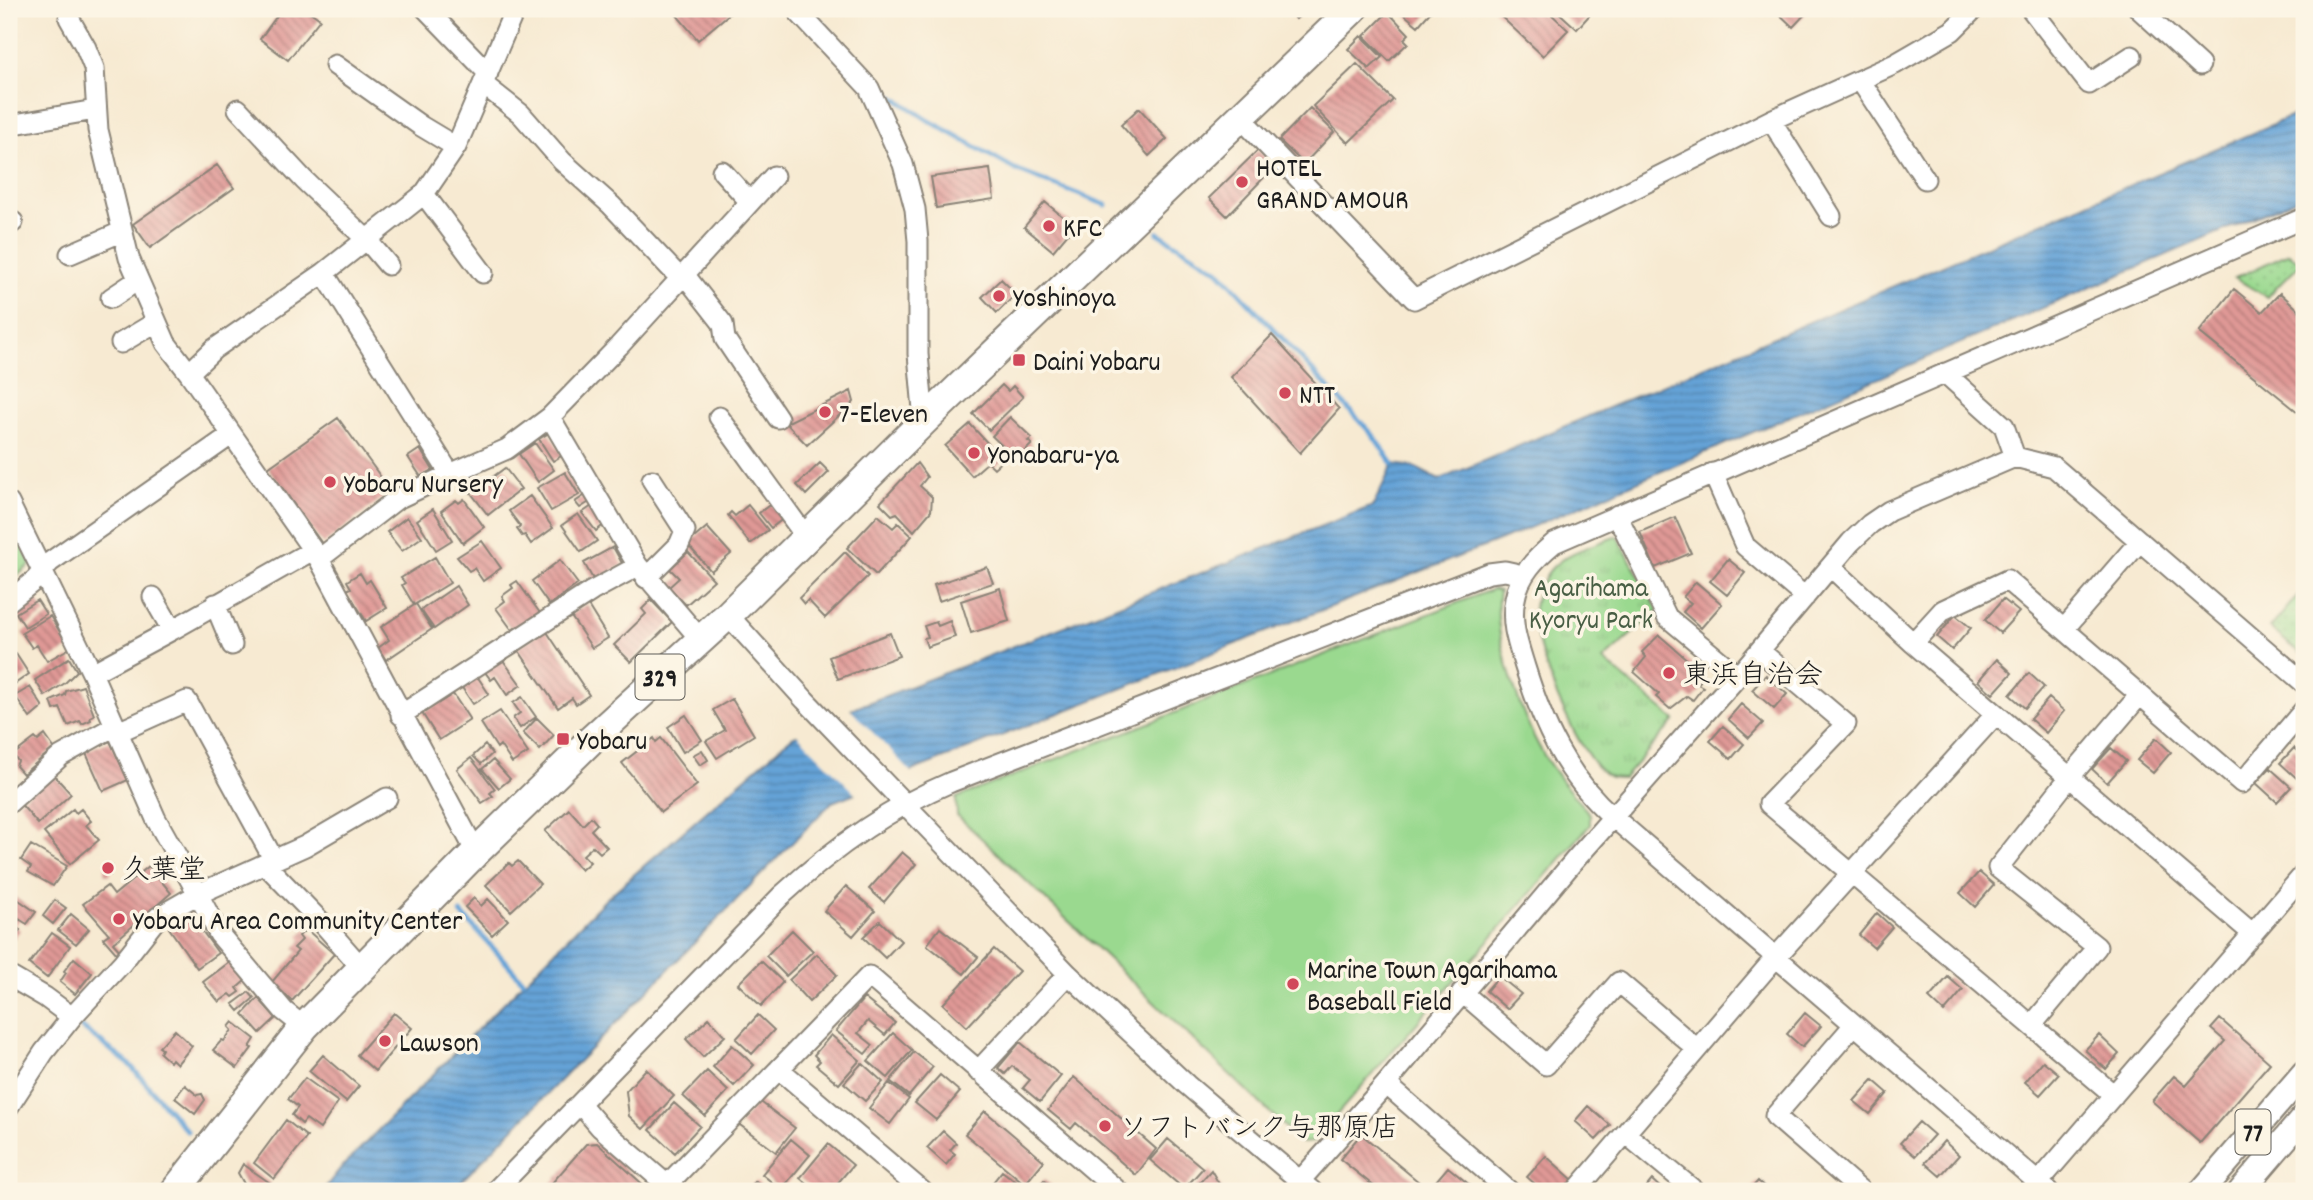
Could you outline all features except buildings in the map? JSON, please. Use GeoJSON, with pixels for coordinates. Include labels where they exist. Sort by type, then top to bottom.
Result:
{"type":"FeatureCollection","features":[{"type":"Feature","properties":{"kind":"highway","name":"329"},"geometry":{"type":"LineString","coordinates":[[175,1191],[304,1027],[475,852],[592,739],[728,615],[924,421],[1353,9]]}},
{"type":"Feature","properties":{"kind":"main road","name":"77"},"geometry":{"type":"LineString","coordinates":[[2202,1191],[2304,1073]]}},
{"type":"Feature","properties":{"kind":"main road","name":"77"},"geometry":{"type":"LineString","coordinates":[[2241,1191],[2304,1117]]}},
{"type":"Feature","properties":{"kind":"street"},"geometry":{"type":"LineString","coordinates":[[426,9],[562,161],[611,205],[682,276],[723,324],[725,339],[778,418]]}},
{"type":"Feature","properties":{"kind":"street"},"geometry":{"type":"LineString","coordinates":[[189,373],[214,349],[324,273],[424,194],[456,147],[515,9]]}},
{"type":"Feature","properties":{"kind":"street"},"geometry":{"type":"LineString","coordinates":[[798,9],[869,88],[903,164],[915,209],[918,241],[918,354],[924,421]]}},
{"type":"Feature","properties":{"kind":"street"},"geometry":{"type":"LineString","coordinates":[[1240,117],[1414,299],[1772,120],[1895,64],[1952,31],[1974,9]]}},
{"type":"Feature","properties":{"kind":"street"},"geometry":{"type":"LineString","coordinates":[[2031,9],[2089,84],[2132,56]]}},
{"type":"Feature","properties":{"kind":"street"},"geometry":{"type":"LineString","coordinates":[[2139,9],[2200,65]]}},
{"type":"Feature","properties":{"kind":"street"},"geometry":{"type":"LineString","coordinates":[[69,18],[94,68],[95,110],[121,232],[138,281],[166,344],[316,554],[475,852]]}},
{"type":"Feature","properties":{"kind":"street"},"geometry":{"type":"LineString","coordinates":[[335,65],[421,126],[456,147]]}},
{"type":"Feature","properties":{"kind":"street"},"geometry":{"type":"LineString","coordinates":[[1860,80],[1925,179]]}},
{"type":"Feature","properties":{"kind":"street"},"geometry":{"type":"LineString","coordinates":[[238,109],[304,180],[368,240],[388,265]]}},
{"type":"Feature","properties":{"kind":"street"},"geometry":{"type":"LineString","coordinates":[[9,125],[95,110]]}},
{"type":"Feature","properties":{"kind":"street"},"geometry":{"type":"LineString","coordinates":[[1772,120],[1831,216]]}},
{"type":"Feature","properties":{"kind":"street"},"geometry":{"type":"LineString","coordinates":[[722,171],[750,202]]}},
{"type":"Feature","properties":{"kind":"street"},"geometry":{"type":"LineString","coordinates":[[92,673],[215,604],[316,554],[397,499],[507,449],[551,417],[774,176]]}},
{"type":"Feature","properties":{"kind":"street"},"geometry":{"type":"LineString","coordinates":[[424,194],[483,273]]}},
{"type":"Feature","properties":{"kind":"street"},"geometry":{"type":"LineString","coordinates":[[2304,218],[1554,543],[1536,558],[1523,575],[1515,597],[1513,620],[1516,639],[1536,703],[1550,737],[1584,789],[2039,1188],[2304,874]]}},
{"type":"Feature","properties":{"kind":"street"},"geometry":{"type":"LineString","coordinates":[[70,254],[121,232]]}},
{"type":"Feature","properties":{"kind":"street"},"geometry":{"type":"LineString","coordinates":[[324,273],[450,474]]}},
{"type":"Feature","properties":{"kind":"street"},"geometry":{"type":"LineString","coordinates":[[111,298],[138,281]]}},
{"type":"Feature","properties":{"kind":"street"},"geometry":{"type":"LineString","coordinates":[[121,343],[156,321]]}},
{"type":"Feature","properties":{"kind":"street"},"geometry":{"type":"LineString","coordinates":[[1945,373],[2004,426],[2015,457]]}},
{"type":"Feature","properties":{"kind":"street"},"geometry":{"type":"LineString","coordinates":[[551,417],[642,572],[701,639]]}},
{"type":"Feature","properties":{"kind":"street"},"geometry":{"type":"LineString","coordinates":[[719,417],[806,537]]}},
{"type":"Feature","properties":{"kind":"street"},"geometry":{"type":"LineString","coordinates":[[9,601],[36,579],[50,562],[230,435]]}},
{"type":"Feature","properties":{"kind":"street"},"geometry":{"type":"LineString","coordinates":[[728,615],[804,700],[1068,974],[1301,1188],[1462,992],[1760,651],[1851,542],[1870,524],[1889,512],[2015,457],[2054,467],[2304,682]]}},
{"type":"Feature","properties":{"kind":"street"},"geometry":{"type":"LineString","coordinates":[[1713,473],[1745,546],[1805,597]]}},
{"type":"Feature","properties":{"kind":"street"},"geometry":{"type":"LineString","coordinates":[[401,715],[592,591],[642,572],[679,545],[685,531],[652,480]]}},
{"type":"Feature","properties":{"kind":"street"},"geometry":{"type":"LineString","coordinates":[[9,503],[92,673],[156,819],[219,934],[284,1011],[304,1027]]}},
{"type":"Feature","properties":{"kind":"street"},"geometry":{"type":"LineString","coordinates":[[1618,515],[1667,617],[1738,676]]}},
{"type":"Feature","properties":{"kind":"street"},"geometry":{"type":"LineString","coordinates":[[2064,629],[2140,541]]}},
{"type":"Feature","properties":{"kind":"street"},"geometry":{"type":"LineString","coordinates":[[1831,567],[1913,643],[2253,934]]}},
{"type":"Feature","properties":{"kind":"street"},"geometry":{"type":"LineString","coordinates":[[495,1191],[781,896],[816,864],[905,803],[951,782],[1489,572],[1505,571],[1523,575]]}},
{"type":"Feature","properties":{"kind":"street"},"geometry":{"type":"LineString","coordinates":[[1913,643],[1943,610],[2007,580],[2242,783],[2304,710]]}},
{"type":"Feature","properties":{"kind":"street"},"geometry":{"type":"LineString","coordinates":[[153,597],[172,630]]}},
{"type":"Feature","properties":{"kind":"street"},"geometry":{"type":"LineString","coordinates":[[215,604],[232,645]]}},
{"type":"Feature","properties":{"kind":"street"},"geometry":{"type":"LineString","coordinates":[[1760,651],[1846,724],[1769,804],[2114,1096]]}},
{"type":"Feature","properties":{"kind":"street"},"geometry":{"type":"LineString","coordinates":[[2032,1025],[2097,947],[1998,868],[2069,778],[2139,696]]}},
{"type":"Feature","properties":{"kind":"street"},"geometry":{"type":"LineString","coordinates":[[9,803],[61,755],[116,729],[187,701],[270,862],[361,967]]}},
{"type":"Feature","properties":{"kind":"street"},"geometry":{"type":"LineString","coordinates":[[1576,1191],[1776,957],[1996,714]]}},
{"type":"Feature","properties":{"kind":"street"},"geometry":{"type":"LineString","coordinates":[[9,1105],[44,1052],[122,963],[158,917],[198,894],[305,846],[387,798]]}},
{"type":"Feature","properties":{"kind":"street"},"geometry":{"type":"LineString","coordinates":[[978,1071],[1068,974]]}},
{"type":"Feature","properties":{"kind":"street"},"geometry":{"type":"LineString","coordinates":[[9,976],[72,1017]]}},
{"type":"Feature","properties":{"kind":"street"},"geometry":{"type":"LineString","coordinates":[[581,1105],[600,1127],[667,1189],[870,976],[1118,1191]]}},
{"type":"Feature","properties":{"kind":"street"},"geometry":{"type":"LineString","coordinates":[[1462,992],[1546,1065],[1619,982],[1697,1049]]}},
{"type":"Feature","properties":{"kind":"street"},"geometry":{"type":"LineString","coordinates":[[1854,1025],[1775,1116],[1861,1191]]}},
{"type":"Feature","properties":{"kind":"street"},"geometry":{"type":"LineString","coordinates":[[779,1069],[922,1191]]}},
{"type":"Feature","properties":{"kind":"street"},"geometry":{"type":"LineString","coordinates":[[1386,1084],[1509,1191]]}},
{"type":"Feature","properties":{"kind":"street"},"geometry":{"type":"LineString","coordinates":[[1626,1134],[1695,1191]]}},
{"type":"Feature","properties":{"kind":"green space"},"geometry":{"type":"Polygon","coordinates":[[[2289,253],[2301,263],[2267,297],[2235,278],[2289,253]]]}},
{"type":"Feature","properties":{"kind":"green space"},"geometry":{"type":"Polygon","coordinates":[[[9,519],[31,564],[9,583],[9,519]]]}},
{"type":"Feature","properties":{"kind":"green space","name":"Agarihama Kyoryu Park"},"geometry":{"type":"Polygon","coordinates":[[[1617,536],[1658,610],[1603,660],[1675,720],[1624,778],[1608,776],[1596,765],[1570,724],[1548,672],[1535,624],[1534,608],[1542,582],[1558,563],[1573,553],[1617,536]]]}},
{"type":"Feature","properties":{"kind":"green space"},"geometry":{"type":"Polygon","coordinates":[[[2304,588],[2304,656],[2270,628],[2304,588]]]}},
{"type":"Feature","properties":{"kind":"green space","name":"Marine Town Agarihama Baseball Field"},"geometry":{"type":"Polygon","coordinates":[[[1493,589],[1499,591],[1498,622],[1501,641],[1523,712],[1540,748],[1561,781],[1590,814],[1590,825],[1313,1142],[1302,1143],[957,815],[956,798],[1493,589]]]}},
{"type":"Feature","properties":{"kind":"water"},"geometry":{"type":"Polygon","coordinates":[[[2304,111],[2304,196],[1501,540],[832,802],[452,1191],[323,1191],[340,1169],[606,899],[792,737],[855,708],[1373,506],[1393,464],[1414,467],[1439,480],[2304,111]]]}},
{"type":"Feature","properties":{"kind":"pier"},"geometry":{"type":"Polygon","coordinates":[[[848,707],[913,774],[857,795],[795,732],[848,707]]]}},
{"type":"Feature","properties":{"kind":"waterway"},"geometry":{"type":"LineString","coordinates":[[809,9],[889,94],[928,120],[1018,171],[1106,205]]}},
{"type":"Feature","properties":{"kind":"waterway"},"geometry":{"type":"LineString","coordinates":[[1158,233],[1219,271],[1373,435],[1393,464]]}},
{"type":"Feature","properties":{"kind":"waterway"},"geometry":{"type":"LineString","coordinates":[[461,913],[523,981]]}},
{"type":"Feature","properties":{"kind":"waterway"},"geometry":{"type":"LineString","coordinates":[[81,1027],[129,1064],[187,1131]]}},
{"type":"Feature","properties":{"kind":"place","name":"HOTEL GRAND AMOUR"},"geometry":{"type":"Point","coordinates":[1242,182]}},
{"type":"Feature","properties":{"kind":"place","name":"KFC"},"geometry":{"type":"Point","coordinates":[1049,226]}},
{"type":"Feature","properties":{"kind":"place","name":"Yoshinoya"},"geometry":{"type":"Point","coordinates":[999,296]}},
{"type":"Feature","properties":{"kind":"place","name":"Daini Yobaru"},"geometry":{"type":"Point","coordinates":[1019,360]}},
{"type":"Feature","properties":{"kind":"place","name":"NTT"},"geometry":{"type":"Point","coordinates":[1285,393]}},
{"type":"Feature","properties":{"kind":"place","name":"7-Eleven"},"geometry":{"type":"Point","coordinates":[825,412]}},
{"type":"Feature","properties":{"kind":"place","name":"Yonabaru-ya"},"geometry":{"type":"Point","coordinates":[974,453]}},
{"type":"Feature","properties":{"kind":"place","name":"Yobaru Nursery"},"geometry":{"type":"Point","coordinates":[330,482]}},
{"type":"Feature","properties":{"kind":"place","name":"東浜自治会"},"geometry":{"type":"Point","coordinates":[1669,673]}},
{"type":"Feature","properties":{"kind":"place","name":"Yobaru"},"geometry":{"type":"Point","coordinates":[563,739]}},
{"type":"Feature","properties":{"kind":"place","name":"久葉堂"},"geometry":{"type":"Point","coordinates":[108,868]}},
{"type":"Feature","properties":{"kind":"place","name":"Yobaru Area Community Center"},"geometry":{"type":"Point","coordinates":[119,919]}},
{"type":"Feature","properties":{"kind":"place","name":"Marine Town Agarihama Baseball Field"},"geometry":{"type":"Point","coordinates":[1293,984]}},
{"type":"Feature","properties":{"kind":"place","name":"Lawson"},"geometry":{"type":"Point","coordinates":[385,1041]}},
{"type":"Feature","properties":{"kind":"place","name":"ソフトバンク与那原店"},"geometry":{"type":"Point","coordinates":[1105,1126]}}]}
